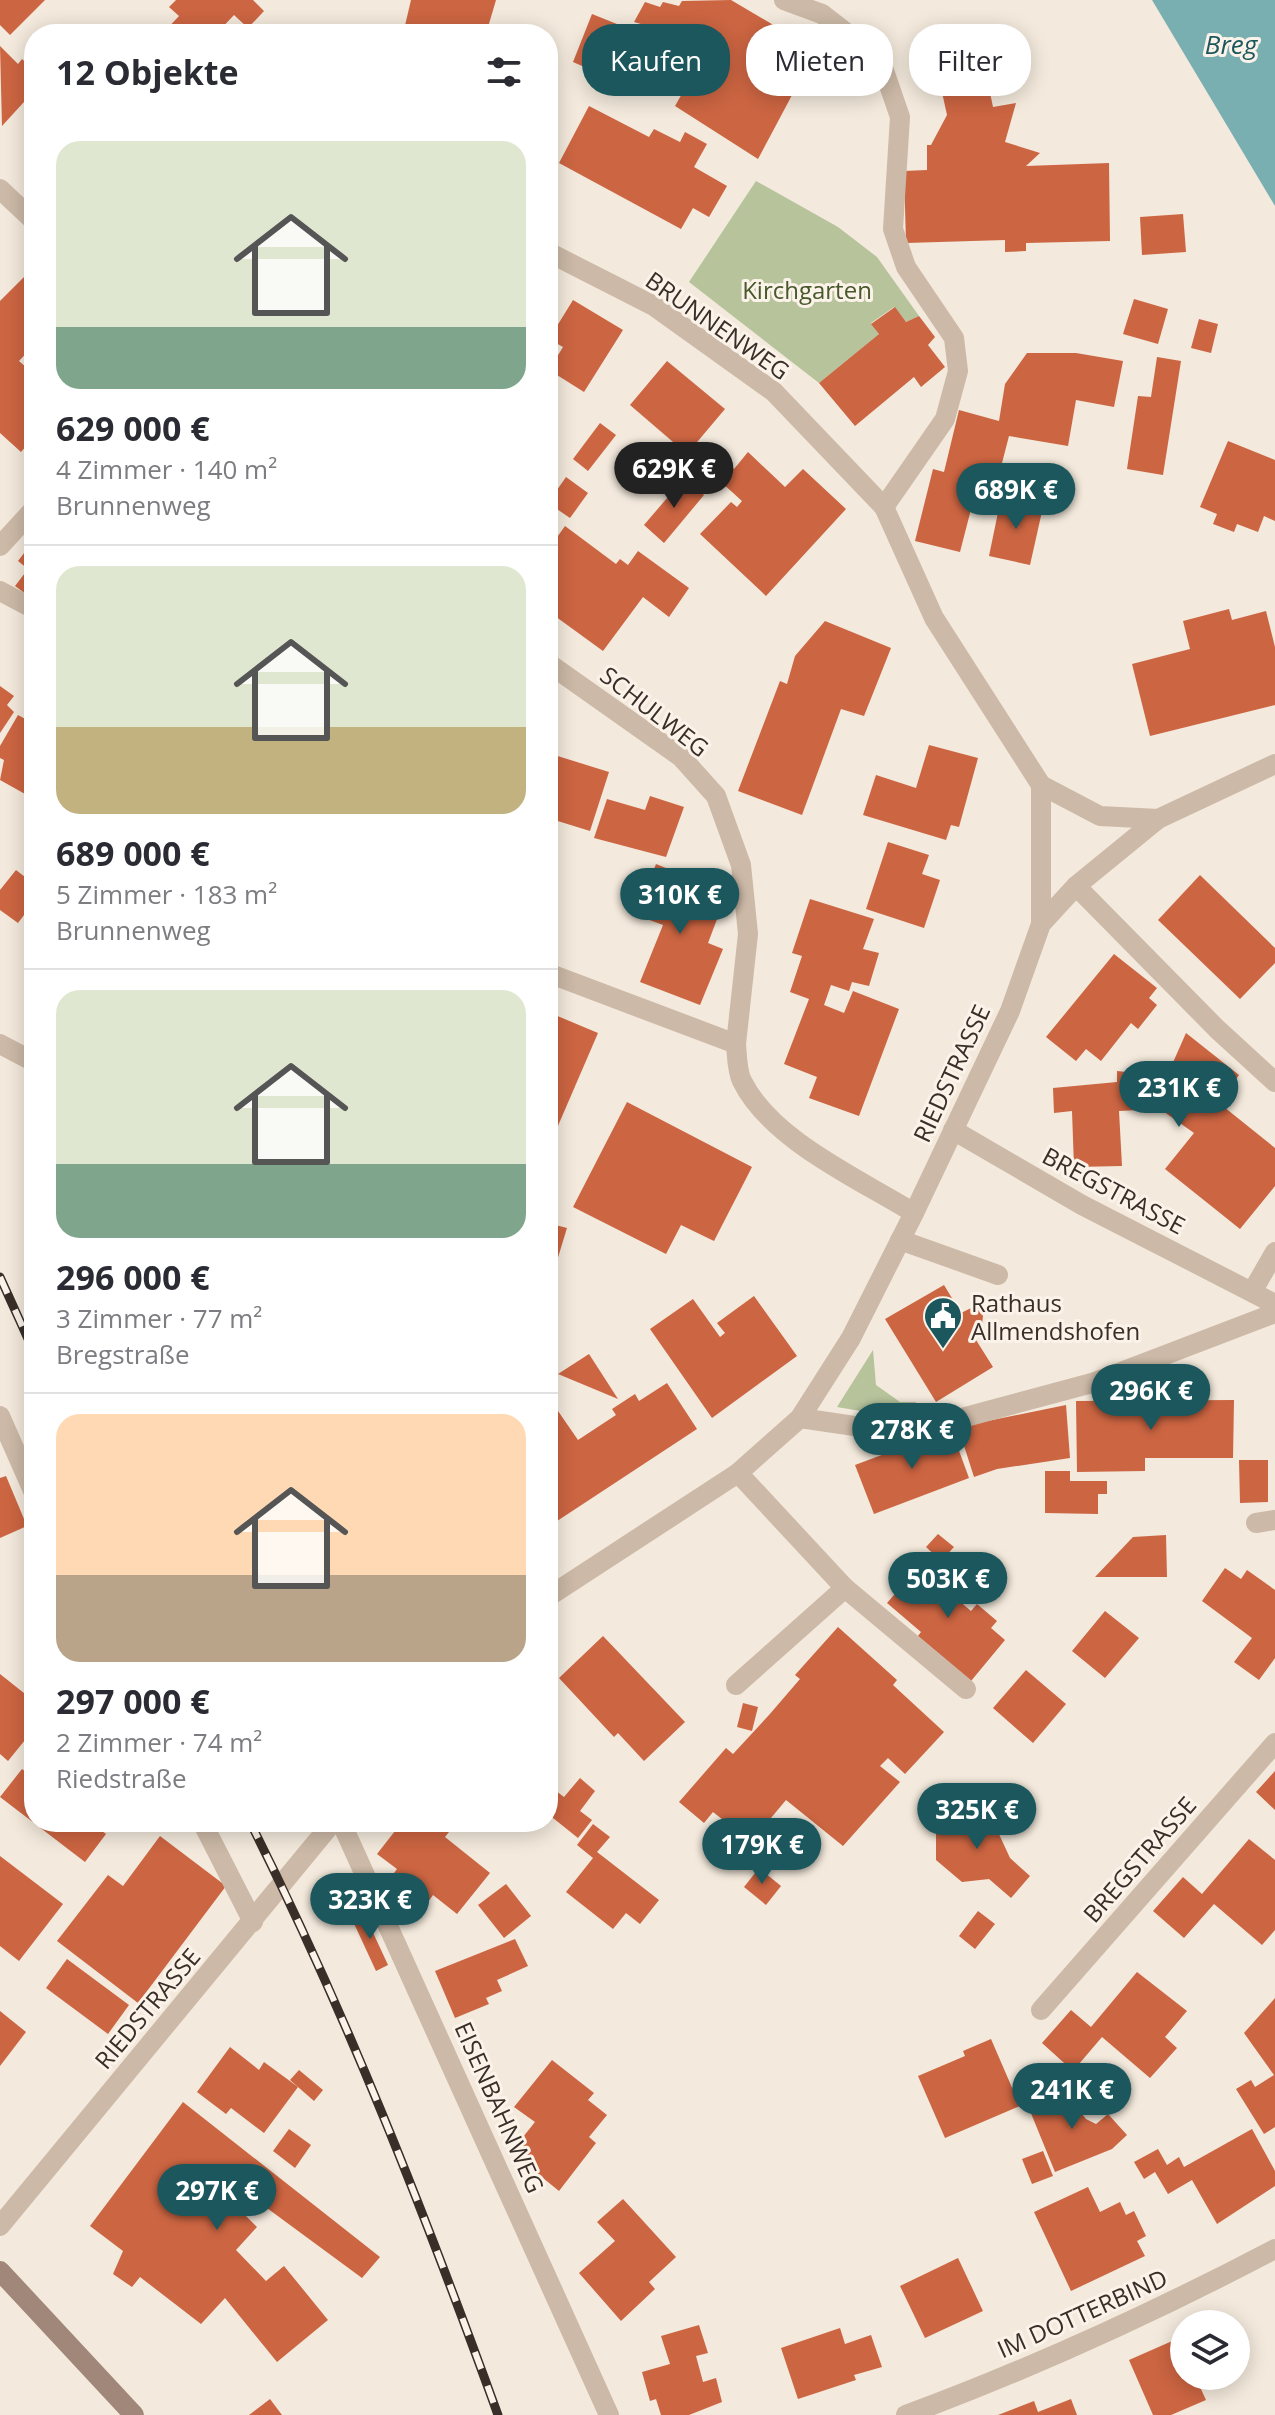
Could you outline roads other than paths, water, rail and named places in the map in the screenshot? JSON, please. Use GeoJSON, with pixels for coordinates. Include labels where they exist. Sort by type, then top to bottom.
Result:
{"type":"FeatureCollection","features":[{"type":"Feature","properties":{"kind":"main road"},"geometry":{"type":"LineString","coordinates":[[0,2271],[134,2415]]}},
{"type":"Feature","properties":{"kind":"street"},"geometry":{"type":"LineString","coordinates":[[784,0],[822,14],[880,59],[900,117],[893,229],[906,267],[954,338],[958,371],[945,419],[884,507]]}},
{"type":"Feature","properties":{"kind":"street"},"geometry":{"type":"LineString","coordinates":[[0,189],[24,212]]}},
{"type":"Feature","properties":{"kind":"street","name":"BRUNNENWEG"},"geometry":{"type":"LineString","coordinates":[[558,258],[654,306],[774,392],[884,507],[934,618],[1041,785],[1100,816],[1158,819]]}},
{"type":"Feature","properties":{"kind":"street"},"geometry":{"type":"LineString","coordinates":[[0,546],[24,520]]}},
{"type":"Feature","properties":{"kind":"street"},"geometry":{"type":"LineString","coordinates":[[0,591],[24,604]]}},
{"type":"Feature","properties":{"kind":"street","name":"SCHULWEG"},"geometry":{"type":"LineString","coordinates":[[558,670],[681,757],[716,796],[741,865],[748,934],[736,1044],[740,1078],[756,1105],[783,1131],[914,1213]]}},
{"type":"Feature","properties":{"kind":"street","name":"RIEDSTRASSE"},"geometry":{"type":"LineString","coordinates":[[558,1590],[738,1473],[800,1418],[851,1338],[914,1213],[1010,1011],[1041,924],[1076,886],[1158,819],[1275,764]]}},
{"type":"Feature","properties":{"kind":"street"},"geometry":{"type":"LineString","coordinates":[[1041,785],[1041,924]]}},
{"type":"Feature","properties":{"kind":"street"},"geometry":{"type":"LineString","coordinates":[[1076,886],[1217,1029],[1275,1082]]}},
{"type":"Feature","properties":{"kind":"street"},"geometry":{"type":"LineString","coordinates":[[558,977],[736,1044]]}},
{"type":"Feature","properties":{"kind":"street"},"geometry":{"type":"LineString","coordinates":[[0,1044],[24,1057]]}},
{"type":"Feature","properties":{"kind":"street","name":"BREGSTRASSE"},"geometry":{"type":"LineString","coordinates":[[953,1130],[1082,1205],[1275,1304]]}},
{"type":"Feature","properties":{"kind":"street"},"geometry":{"type":"LineString","coordinates":[[900,1240],[998,1275]]}},
{"type":"Feature","properties":{"kind":"street"},"geometry":{"type":"LineString","coordinates":[[1252,1292],[1275,1252]]}},
{"type":"Feature","properties":{"kind":"street"},"geometry":{"type":"LineString","coordinates":[[800,1418],[868,1428],[947,1422],[1092,1383],[1275,1313]]}},
{"type":"Feature","properties":{"kind":"street"},"geometry":{"type":"LineString","coordinates":[[0,1416],[24,1470]]}},
{"type":"Feature","properties":{"kind":"street"},"geometry":{"type":"LineString","coordinates":[[738,1473],[845,1588],[966,1689]]}},
{"type":"Feature","properties":{"kind":"street"},"geometry":{"type":"LineString","coordinates":[[736,1685],[845,1588]]}},
{"type":"Feature","properties":{"kind":"street","name":"BREGSTRASSE"},"geometry":{"type":"LineString","coordinates":[[1041,2010],[1275,1743]]}},
{"type":"Feature","properties":{"kind":"street"},"geometry":{"type":"LineString","coordinates":[[207,1832],[253,1922]]}},
{"type":"Feature","properties":{"kind":"street","name":"RIEDSTRASSE"},"geometry":{"type":"LineString","coordinates":[[0,2226],[325,1832]]}},
{"type":"Feature","properties":{"kind":"street","name":"EISENBAHNWEG"},"geometry":{"type":"LineString","coordinates":[[346,1832],[609,2415]]}},
{"type":"Feature","properties":{"kind":"street","name":"IM DOTTERBIND"},"geometry":{"type":"LineString","coordinates":[[906,2415],[1058,2355],[1186,2296],[1275,2249]]}},
{"type":"Feature","properties":{"kind":"water","name":"Breg"},"geometry":{"type":"Polygon","coordinates":[[[1152,0],[1275,0],[1275,206],[1152,0]]]}},
{"type":"Feature","properties":{"kind":"railway"},"geometry":{"type":"LineString","coordinates":[[0,1277],[24,1330]]}},
{"type":"Feature","properties":{"kind":"railway"},"geometry":{"type":"LineString","coordinates":[[255,1832],[319,1967],[383,2115],[498,2415]]}},
{"type":"Feature","properties":{"kind":"place","name":"Rathaus Allmendshofen"},"geometry":{"type":"Point","coordinates":[943,1350]}},
{"type":"Feature","properties":{"kind":"park label","name":"Kirchgarten"},"geometry":{"type":"Point","coordinates":[807,289]}}]}
